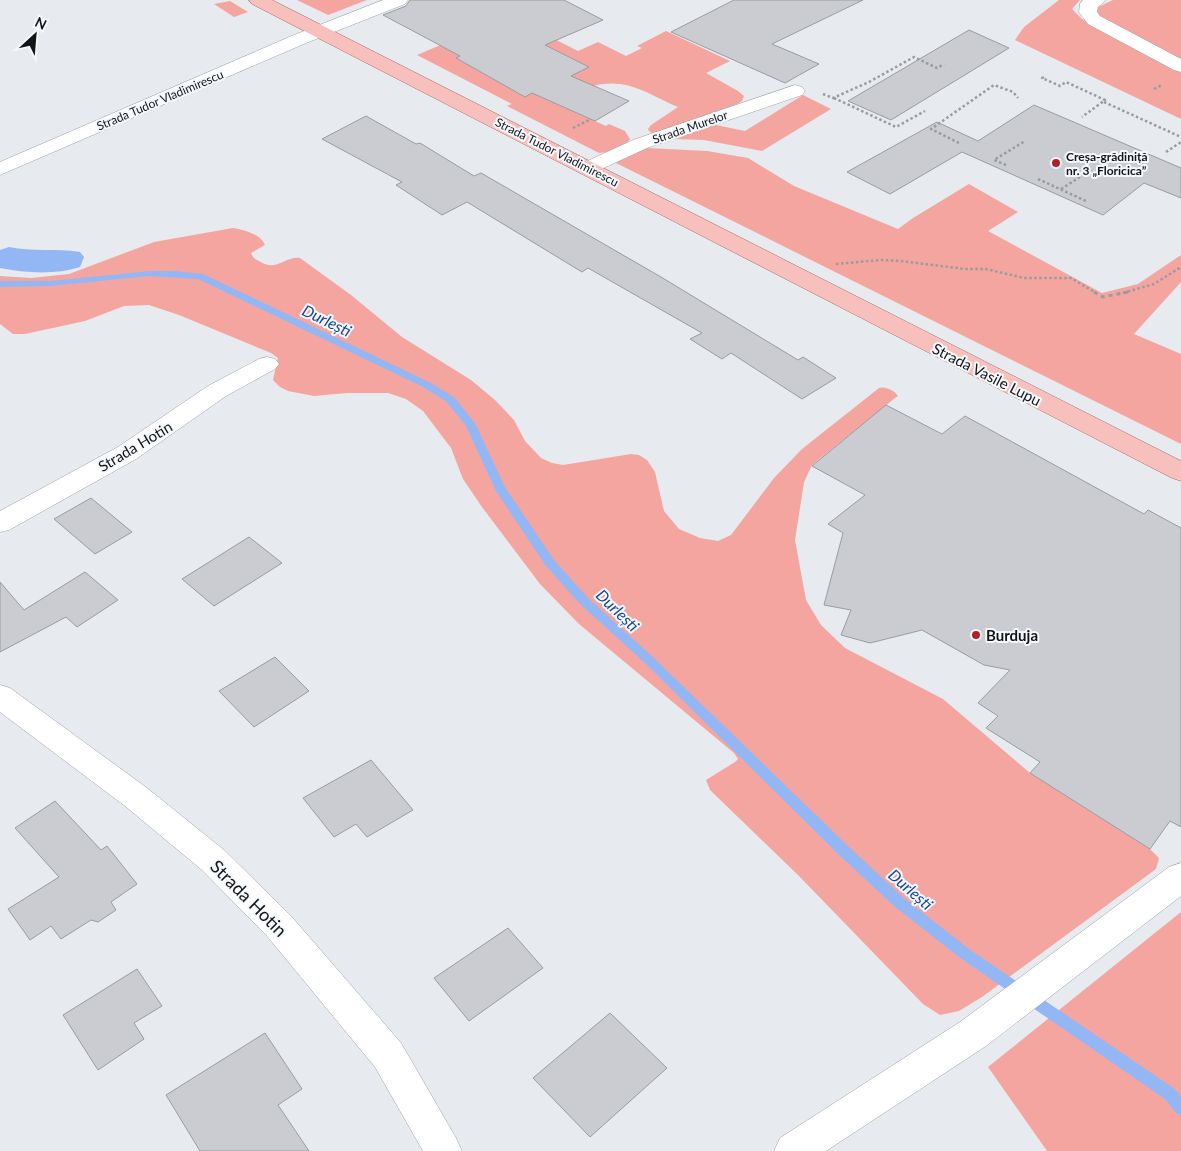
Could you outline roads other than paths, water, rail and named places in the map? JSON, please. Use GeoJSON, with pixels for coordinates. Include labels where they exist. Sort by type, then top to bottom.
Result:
{"type":"FeatureCollection","features":[{"type":"Feature","properties":{"kind":"main road","name":"Strada Tudor Vladimirescu"},"geometry":{"type":"LineString","coordinates":[[258,0],[793,274]]}},
{"type":"Feature","properties":{"kind":"main road","name":"Strada Vasile Lupu"},"geometry":{"type":"LineString","coordinates":[[793,274],[1181,472]]}},
{"type":"Feature","properties":{"kind":"street"},"geometry":{"type":"LineString","coordinates":[[320,31],[400,0]]}},
{"type":"Feature","properties":{"kind":"street"},"geometry":{"type":"LineString","coordinates":[[1096,0],[1090,4],[1088,12],[1094,20],[1181,66]]}},
{"type":"Feature","properties":{"kind":"street","name":"Strada Tudor Vladimirescu"},"geometry":{"type":"LineString","coordinates":[[0,169],[320,31]]}},
{"type":"Feature","properties":{"kind":"street","name":"Strada Murelor"},"geometry":{"type":"LineString","coordinates":[[588,168],[640,144],[795,91]]}},
{"type":"Feature","properties":{"kind":"street","name":"Strada Hotin"},"geometry":{"type":"LineString","coordinates":[[0,523],[127,453],[217,392],[267,364]]}},
{"type":"Feature","properties":{"kind":"street","name":"Strada Hotin"},"geometry":{"type":"LineString","coordinates":[[0,696],[144,803],[213,860],[279,926],[388,1055],[443,1151]]}},
{"type":"Feature","properties":{"kind":"street"},"geometry":{"type":"LineString","coordinates":[[793,1151],[973,1034],[1046,977],[1181,877]]}},
{"type":"Feature","properties":{"kind":"water"},"geometry":{"type":"Polygon","coordinates":[[[9,247],[80,252],[84,257],[80,267],[70,270],[30,272],[0,268],[0,250],[9,247]]]}},
{"type":"Feature","properties":{"kind":"waterway","name":"Durlești"},"geometry":{"type":"LineString","coordinates":[[0,284],[50,284],[150,273],[200,276],[425,384],[450,399],[471,425],[500,488],[550,563],[584,601],[649,660],[842,849],[899,902],[964,953],[1170,1094],[1181,1108]]}},
{"type":"Feature","properties":{"kind":"place","name":"Creșa-grădiniță nr. 3 „Floricica”"},"geometry":{"type":"Point","coordinates":[1056,163]}},
{"type":"Feature","properties":{"kind":"place","name":"Burduja"},"geometry":{"type":"Point","coordinates":[976,635]}}]}
